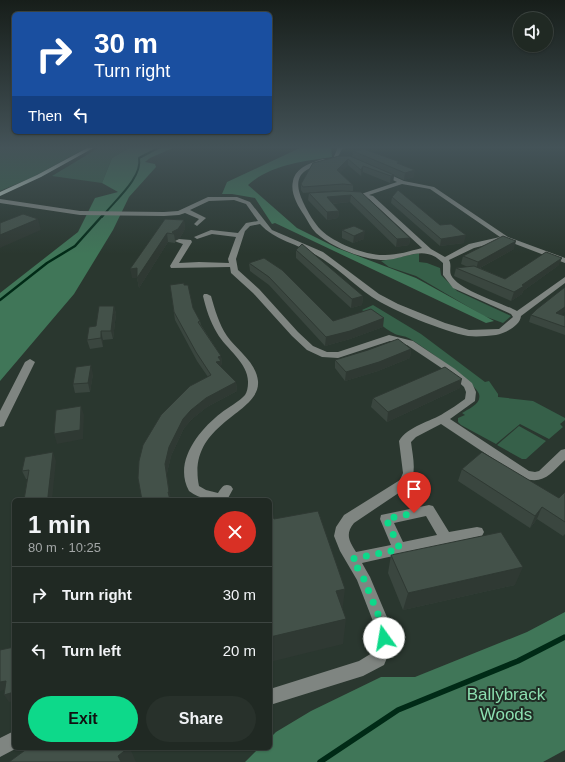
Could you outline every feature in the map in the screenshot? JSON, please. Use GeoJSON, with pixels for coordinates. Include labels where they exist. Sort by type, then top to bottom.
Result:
{"type":"FeatureCollection","features":[{"type":"Feature","properties":{"kind":"main road"},"geometry":{"type":"LineString","coordinates":[[0,194],[25,183]]}},
{"type":"Feature","properties":{"kind":"street"},"geometry":{"type":"LineString","coordinates":[[295,183],[295,188],[300,197],[303,208],[318,231],[331,240],[361,253],[383,258],[428,250]]}},
{"type":"Feature","properties":{"kind":"street"},"geometry":{"type":"LineString","coordinates":[[363,195],[400,183]]}},
{"type":"Feature","properties":{"kind":"street"},"geometry":{"type":"LineString","coordinates":[[405,183],[432,188],[506,238],[565,261]]}},
{"type":"Feature","properties":{"kind":"street"},"geometry":{"type":"LineString","coordinates":[[343,194],[363,195],[371,198],[428,250],[447,263],[447,276],[456,286],[517,314]]}},
{"type":"Feature","properties":{"kind":"street"},"geometry":{"type":"LineString","coordinates":[[0,201],[88,213],[179,214],[208,199],[235,198],[248,204],[270,231],[320,254],[376,296],[395,306],[442,325],[468,333],[489,333],[502,331],[517,318],[517,314],[565,279]]}},
{"type":"Feature","properties":{"kind":"street"},"geometry":{"type":"LineString","coordinates":[[186,211],[203,218],[197,224]]}},
{"type":"Feature","properties":{"kind":"street"},"geometry":{"type":"LineString","coordinates":[[262,222],[248,224],[245,226],[240,235],[232,259],[234,271],[256,290],[295,334],[310,348],[325,355],[338,355],[382,340],[396,339],[410,343],[452,371],[468,385],[471,392],[470,401],[442,419],[412,434],[405,441],[409,473],[405,483],[349,519],[343,527],[341,536],[345,548],[363,577],[384,629],[384,646],[378,659],[363,668],[272,696]]}},
{"type":"Feature","properties":{"kind":"street"},"geometry":{"type":"LineString","coordinates":[[179,241],[188,242],[197,240],[211,232],[240,235]]}},
{"type":"Feature","properties":{"kind":"street"},"geometry":{"type":"LineString","coordinates":[[444,260],[472,246],[506,238]]}},
{"type":"Feature","properties":{"kind":"street"},"geometry":{"type":"LineString","coordinates":[[188,242],[174,266],[233,264]]}},
{"type":"Feature","properties":{"kind":"street"},"geometry":{"type":"LineString","coordinates":[[207,296],[213,315],[223,336],[249,369],[253,379],[253,389],[248,398],[214,424],[199,441],[192,460],[189,477],[193,488],[202,494],[223,496]]}},
{"type":"Feature","properties":{"kind":"street"},"geometry":{"type":"LineString","coordinates":[[0,423],[30,362]]}},
{"type":"Feature","properties":{"kind":"street"},"geometry":{"type":"LineString","coordinates":[[442,419],[526,475],[535,477],[543,474],[565,453]]}},
{"type":"Feature","properties":{"kind":"street"},"geometry":{"type":"LineString","coordinates":[[400,549],[386,519],[429,510],[446,539]]}},
{"type":"Feature","properties":{"kind":"street"},"geometry":{"type":"LineString","coordinates":[[352,559],[477,532]]}},
{"type":"Feature","properties":{"kind":"street"},"geometry":{"type":"LineString","coordinates":[[0,748],[12,741]]}},
{"type":"Feature","properties":{"kind":"green space"},"geometry":{"type":"Polygon","coordinates":[[[0,183],[20,183],[0,191],[0,183]]]}},
{"type":"Feature","properties":{"kind":"green space"},"geometry":{"type":"Polygon","coordinates":[[[102,183],[142,183],[129,197],[113,230],[74,294],[0,381],[0,293],[78,232],[95,198],[118,192],[102,183]]]}},
{"type":"Feature","properties":{"kind":"green space"},"geometry":{"type":"Polygon","coordinates":[[[227,183],[251,183],[248,185],[297,228],[337,248],[416,278],[494,321],[486,323],[275,223],[272,224],[255,198],[232,194],[222,194],[227,183]]]}},
{"type":"Feature","properties":{"kind":"green space"},"geometry":{"type":"Polygon","coordinates":[[[419,253],[419,262],[427,263],[440,268],[441,275],[457,291],[511,316],[503,323],[484,316],[416,276],[389,267],[381,261],[419,253]]]}},
{"type":"Feature","properties":{"kind":"green space"},"geometry":{"type":"Polygon","coordinates":[[[373,305],[421,334],[485,382],[489,381],[498,394],[498,397],[533,401],[565,418],[565,420],[560,424],[563,427],[549,439],[520,424],[496,444],[461,425],[458,422],[458,418],[465,415],[462,413],[474,406],[478,401],[479,394],[476,389],[427,350],[406,337],[391,332],[362,310],[373,305]]]}},
{"type":"Feature","properties":{"kind":"green space"},"geometry":{"type":"Polygon","coordinates":[[[519,426],[546,441],[526,459],[522,459],[497,445],[519,426]]]}},
{"type":"Feature","properties":{"kind":"green space","name":"Ballybrack Woods"},"geometry":{"type":"Polygon","coordinates":[[[565,612],[565,750],[543,762],[245,762],[257,750],[272,750],[272,736],[276,732],[311,711],[381,677],[415,677],[527,632],[565,612]]]}},
{"type":"Feature","properties":{"kind":"building"},"geometry":{"type":"Polygon","coordinates":[[[302,183],[350,183],[353,185],[343,184],[303,187],[302,183]]]}},
{"type":"Feature","properties":{"kind":"building"},"geometry":{"type":"Polygon","coordinates":[[[398,190],[440,225],[451,224],[466,235],[441,239],[392,197],[398,190]]]}},
{"type":"Feature","properties":{"kind":"building"},"geometry":{"type":"Polygon","coordinates":[[[343,191],[361,192],[410,238],[397,239],[351,195],[327,197],[339,211],[327,212],[309,193],[343,191]]]}},
{"type":"Feature","properties":{"kind":"building"},"geometry":{"type":"Polygon","coordinates":[[[23,214],[38,219],[0,235],[0,223],[23,214]]]}},
{"type":"Feature","properties":{"kind":"building"},"geometry":{"type":"Polygon","coordinates":[[[165,219],[184,220],[178,229],[172,232],[174,234],[167,233],[137,278],[137,268],[130,269],[165,219]]]}},
{"type":"Feature","properties":{"kind":"building"},"geometry":{"type":"Polygon","coordinates":[[[354,226],[365,231],[354,236],[342,230],[354,226]]]}},
{"type":"Feature","properties":{"kind":"building"},"geometry":{"type":"Polygon","coordinates":[[[503,236],[516,241],[478,262],[463,256],[503,236]]]}},
{"type":"Feature","properties":{"kind":"building"},"geometry":{"type":"Polygon","coordinates":[[[302,244],[363,296],[352,299],[296,250],[302,244]]]}},
{"type":"Feature","properties":{"kind":"building"},"geometry":{"type":"Polygon","coordinates":[[[546,252],[562,258],[514,292],[456,268],[474,266],[505,279],[546,252]]]}},
{"type":"Feature","properties":{"kind":"building"},"geometry":{"type":"Polygon","coordinates":[[[264,258],[282,270],[333,321],[371,309],[384,318],[350,331],[326,337],[269,277],[249,263],[264,258]]]}},
{"type":"Feature","properties":{"kind":"building"},"geometry":{"type":"Polygon","coordinates":[[[184,283],[184,285],[188,285],[193,308],[200,321],[198,322],[221,356],[218,357],[221,361],[216,362],[236,382],[206,398],[191,410],[183,419],[169,447],[165,464],[170,498],[142,498],[138,478],[139,461],[143,445],[161,415],[190,386],[211,375],[196,352],[174,312],[170,285],[184,283]]]}},
{"type":"Feature","properties":{"kind":"building"},"geometry":{"type":"Polygon","coordinates":[[[565,287],[565,307],[556,313],[565,316],[565,327],[531,315],[537,309],[565,287]]]}},
{"type":"Feature","properties":{"kind":"building"},"geometry":{"type":"Polygon","coordinates":[[[99,306],[114,306],[111,331],[101,331],[101,338],[87,340],[89,327],[96,326],[99,306]]]}},
{"type":"Feature","properties":{"kind":"building"},"geometry":{"type":"Polygon","coordinates":[[[398,339],[411,349],[379,362],[346,372],[335,360],[368,350],[398,339]]]}},
{"type":"Feature","properties":{"kind":"building"},"geometry":{"type":"Polygon","coordinates":[[[91,365],[88,383],[73,384],[76,367],[91,365]]]}},
{"type":"Feature","properties":{"kind":"building"},"geometry":{"type":"Polygon","coordinates":[[[445,367],[462,379],[388,412],[373,398],[445,367]]]}},
{"type":"Feature","properties":{"kind":"building"},"geometry":{"type":"Polygon","coordinates":[[[81,406],[80,430],[54,434],[56,410],[81,406]]]}},
{"type":"Feature","properties":{"kind":"building"},"geometry":{"type":"Polygon","coordinates":[[[53,452],[48,498],[24,498],[29,470],[22,471],[25,457],[53,452]]]}},
{"type":"Feature","properties":{"kind":"building"},"geometry":{"type":"Polygon","coordinates":[[[482,452],[559,498],[565,492],[565,522],[542,507],[535,516],[462,469],[482,452]]]}},
{"type":"Feature","properties":{"kind":"building"},"geometry":{"type":"Polygon","coordinates":[[[272,511],[274,519],[318,511],[345,589],[336,591],[346,619],[272,637],[272,511]]]}},
{"type":"Feature","properties":{"kind":"building"},"geometry":{"type":"Polygon","coordinates":[[[501,532],[523,567],[408,593],[391,555],[501,532]]]}},
{"type":"Feature","properties":{"kind":"building"},"geometry":{"type":"Polygon","coordinates":[[[12,647],[12,693],[4,695],[6,681],[0,682],[0,650],[12,647]]]}},
{"type":"Feature","properties":{"kind":"building"},"geometry":{"type":"Polygon","coordinates":[[[25,750],[126,750],[118,756],[121,762],[9,762],[25,750]]]}},
{"type":"Feature","properties":{"kind":"waterway"},"geometry":{"type":"LineString","coordinates":[[102,217],[132,183]]}},
{"type":"Feature","properties":{"kind":"waterway"},"geometry":{"type":"LineString","coordinates":[[0,300],[47,263],[75,246],[102,216]]}},
{"type":"Feature","properties":{"kind":"waterway"},"geometry":{"type":"LineString","coordinates":[[320,762],[398,710],[518,661],[565,637]]}},
{"type":"Feature","properties":{"kind":"route"},"geometry":{"type":"LineString","coordinates":[[384,638],[384,629],[363,577],[352,559],[400,549],[386,519],[414,513]]}}]}
